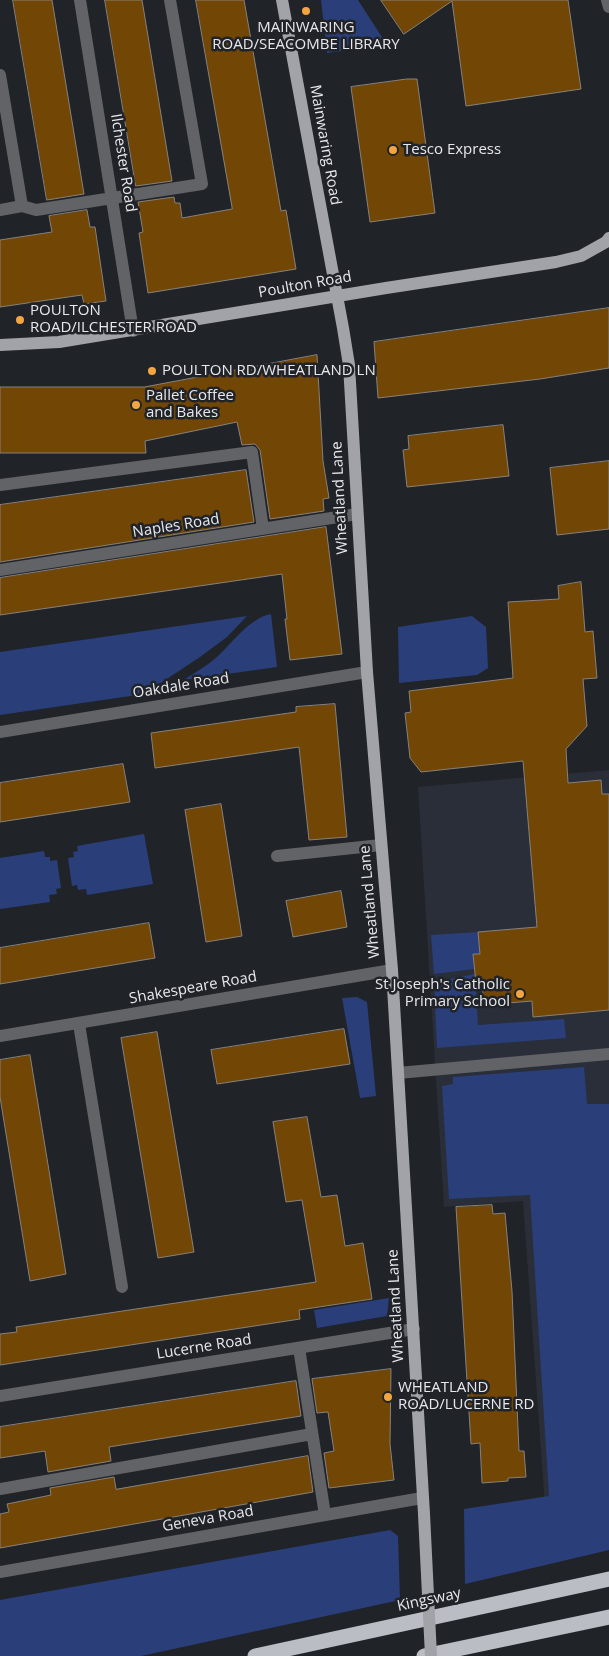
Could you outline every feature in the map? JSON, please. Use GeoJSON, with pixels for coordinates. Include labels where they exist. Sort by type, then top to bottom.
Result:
{"type":"FeatureCollection","features":[{"type":"Feature","properties":{"kind":"highway","name":"Kingsway"},"geometry":{"type":"LineString","coordinates":[[256,1656],[609,1579]]}},
{"type":"Feature","properties":{"kind":"highway"},"geometry":{"type":"LineString","coordinates":[[424,1656],[609,1617]]}},
{"type":"Feature","properties":{"kind":"main road","name":"Mainwaring Road"},"geometry":{"type":"LineString","coordinates":[[282,0],[337,296]]}},
{"type":"Feature","properties":{"kind":"main road","name":"Poulton Road"},"geometry":{"type":"LineString","coordinates":[[0,345],[59,342],[133,331],[337,296],[556,262],[581,256],[606,242],[609,238]]}},
{"type":"Feature","properties":{"kind":"main road","name":"Wheatland Lane"},"geometry":{"type":"LineString","coordinates":[[337,296],[348,358],[367,672],[392,970],[414,1329],[431,1656]]}},
{"type":"Feature","properties":{"kind":"street","name":"Ilchester Road"},"geometry":{"type":"LineString","coordinates":[[80,0],[133,331]]}},
{"type":"Feature","properties":{"kind":"street"},"geometry":{"type":"LineString","coordinates":[[0,210],[22,206],[36,210],[202,184],[170,0]]}},
{"type":"Feature","properties":{"kind":"street"},"geometry":{"type":"LineString","coordinates":[[607,0],[609,7]]}},
{"type":"Feature","properties":{"kind":"street"},"geometry":{"type":"LineString","coordinates":[[0,75],[22,206]]}},
{"type":"Feature","properties":{"kind":"street"},"geometry":{"type":"LineString","coordinates":[[0,485],[252,452],[264,528]]}},
{"type":"Feature","properties":{"kind":"street","name":"Naples Road"},"geometry":{"type":"LineString","coordinates":[[0,570],[357,514]]}},
{"type":"Feature","properties":{"kind":"street","name":"Oakdale Road"},"geometry":{"type":"LineString","coordinates":[[0,732],[367,672]]}},
{"type":"Feature","properties":{"kind":"street"},"geometry":{"type":"LineString","coordinates":[[277,856],[381,845]]}},
{"type":"Feature","properties":{"kind":"street","name":"Shakespeare Road"},"geometry":{"type":"LineString","coordinates":[[0,1036],[392,970]]}},
{"type":"Feature","properties":{"kind":"street"},"geometry":{"type":"LineString","coordinates":[[78,1024],[122,1287]]}},
{"type":"Feature","properties":{"kind":"street"},"geometry":{"type":"LineString","coordinates":[[398,1073],[609,1054]]}},
{"type":"Feature","properties":{"kind":"street","name":"Lucerne Road"},"geometry":{"type":"LineString","coordinates":[[0,1396],[414,1329]]}},
{"type":"Feature","properties":{"kind":"street"},"geometry":{"type":"LineString","coordinates":[[299,1348],[325,1515]]}},
{"type":"Feature","properties":{"kind":"street"},"geometry":{"type":"LineString","coordinates":[[0,1489],[312,1434]]}},
{"type":"Feature","properties":{"kind":"street","name":"Geneva Road"},"geometry":{"type":"LineString","coordinates":[[0,1572],[422,1498]]}},
{"type":"Feature","properties":{"kind":"shaded area"},"geometry":{"type":"Polygon","coordinates":[[[321,0],[358,0],[387,45],[327,53],[321,0]]]}},
{"type":"Feature","properties":{"kind":"shaded area"},"geometry":{"type":"Polygon","coordinates":[[[271,614],[277,667],[184,680],[215,659],[249,625],[263,616],[271,614]]]}},
{"type":"Feature","properties":{"kind":"shaded area"},"geometry":{"type":"Polygon","coordinates":[[[247,616],[227,637],[144,694],[0,715],[0,652],[247,616]]]}},
{"type":"Feature","properties":{"kind":"shaded area"},"geometry":{"type":"Polygon","coordinates":[[[472,616],[486,627],[488,668],[477,675],[399,683],[398,627],[472,616]]]}},
{"type":"Feature","properties":{"kind":"shaded area","name":"St Joseph's Catholic Primary School"},"geometry":{"type":"Polygon","coordinates":[[[609,770],[609,1494],[545,1506],[523,1201],[444,1207],[418,787],[609,770]]]}},
{"type":"Feature","properties":{"kind":"shaded area"},"geometry":{"type":"Polygon","coordinates":[[[144,834],[153,884],[87,895],[86,889],[78,890],[77,885],[72,886],[68,858],[74,857],[73,852],[78,851],[77,846],[144,834]]]}},
{"type":"Feature","properties":{"kind":"shaded area"},"geometry":{"type":"Polygon","coordinates":[[[44,851],[45,857],[50,857],[50,861],[57,860],[61,888],[56,889],[57,894],[49,895],[50,902],[0,909],[0,858],[44,851]]]}},
{"type":"Feature","properties":{"kind":"shaded area"},"geometry":{"type":"Polygon","coordinates":[[[478,932],[480,954],[473,954],[474,969],[434,974],[431,935],[478,932]]]}},
{"type":"Feature","properties":{"kind":"shaded area"},"geometry":{"type":"Polygon","coordinates":[[[475,974],[478,1025],[564,1019],[566,1038],[437,1048],[434,982],[475,974]]]}},
{"type":"Feature","properties":{"kind":"shaded area"},"geometry":{"type":"Polygon","coordinates":[[[357,997],[367,1002],[376,1096],[360,1098],[342,998],[357,997]]]}},
{"type":"Feature","properties":{"kind":"shaded area"},"geometry":{"type":"Polygon","coordinates":[[[584,1067],[587,1104],[609,1104],[609,1550],[465,1584],[464,1509],[549,1496],[530,1195],[449,1199],[442,1086],[453,1084],[453,1077],[584,1067]]]}},
{"type":"Feature","properties":{"kind":"shaded area"},"geometry":{"type":"Polygon","coordinates":[[[389,1298],[387,1316],[317,1328],[314,1310],[389,1298]]]}},
{"type":"Feature","properties":{"kind":"shaded area"},"geometry":{"type":"Polygon","coordinates":[[[390,1530],[398,1536],[400,1600],[141,1656],[0,1656],[0,1600],[390,1530]]]}},
{"type":"Feature","properties":{"kind":"building"},"geometry":{"type":"Polygon","coordinates":[[[13,0],[52,0],[84,194],[47,200],[13,0]]]}},
{"type":"Feature","properties":{"kind":"building"},"geometry":{"type":"Polygon","coordinates":[[[105,0],[142,0],[172,181],[136,186],[105,0]]]}},
{"type":"Feature","properties":{"kind":"building"},"geometry":{"type":"Polygon","coordinates":[[[196,0],[244,0],[281,211],[286,210],[296,269],[148,293],[139,233],[143,232],[138,202],[174,197],[175,203],[180,203],[182,218],[232,209],[196,0]]]}},
{"type":"Feature","properties":{"kind":"building"},"geometry":{"type":"Polygon","coordinates":[[[381,0],[568,0],[581,89],[466,106],[452,1],[404,34],[381,0]]]}},
{"type":"Feature","properties":{"kind":"building","name":"Tesco Express"},"geometry":{"type":"Polygon","coordinates":[[[417,79],[435,213],[370,222],[351,87],[417,79]]]}},
{"type":"Feature","properties":{"kind":"building"},"geometry":{"type":"Polygon","coordinates":[[[87,210],[90,227],[95,227],[106,301],[84,304],[82,295],[0,307],[0,240],[52,232],[49,216],[87,210]]]}},
{"type":"Feature","properties":{"kind":"building"},"geometry":{"type":"Polygon","coordinates":[[[609,308],[609,368],[540,379],[378,398],[374,342],[609,308]]]}},
{"type":"Feature","properties":{"kind":"building"},"geometry":{"type":"Polygon","coordinates":[[[317,355],[323,461],[329,498],[323,499],[324,511],[270,519],[260,450],[255,444],[242,445],[237,422],[145,441],[146,453],[0,453],[0,387],[144,387],[317,355]]]}},
{"type":"Feature","properties":{"kind":"building"},"geometry":{"type":"Polygon","coordinates":[[[503,425],[509,476],[407,487],[403,450],[409,449],[408,436],[503,425]]]}},
{"type":"Feature","properties":{"kind":"building"},"geometry":{"type":"Polygon","coordinates":[[[609,461],[609,529],[557,535],[550,468],[609,461]]]}},
{"type":"Feature","properties":{"kind":"building"},"geometry":{"type":"Polygon","coordinates":[[[246,470],[254,522],[0,562],[0,505],[246,470]]]}},
{"type":"Feature","properties":{"kind":"building"},"geometry":{"type":"Polygon","coordinates":[[[326,527],[342,654],[290,660],[282,574],[0,615],[0,578],[326,527]]]}},
{"type":"Feature","properties":{"kind":"building"},"geometry":{"type":"Polygon","coordinates":[[[581,582],[585,632],[593,631],[597,678],[583,679],[587,726],[566,749],[568,783],[601,780],[602,794],[609,794],[609,1010],[533,1017],[532,1001],[484,1005],[482,982],[476,983],[473,954],[480,954],[478,932],[537,927],[523,761],[421,772],[410,758],[405,713],[411,712],[409,691],[513,678],[508,602],[559,599],[558,586],[581,582]]]}},
{"type":"Feature","properties":{"kind":"building"},"geometry":{"type":"Polygon","coordinates":[[[335,704],[347,837],[309,840],[299,747],[155,768],[151,733],[296,712],[296,707],[335,704]]]}},
{"type":"Feature","properties":{"kind":"building"},"geometry":{"type":"Polygon","coordinates":[[[123,764],[130,802],[0,822],[0,783],[123,764]]]}},
{"type":"Feature","properties":{"kind":"building"},"geometry":{"type":"Polygon","coordinates":[[[221,804],[242,936],[206,942],[185,810],[221,804]]]}},
{"type":"Feature","properties":{"kind":"building"},"geometry":{"type":"Polygon","coordinates":[[[341,891],[347,927],[293,937],[286,901],[341,891]]]}},
{"type":"Feature","properties":{"kind":"building"},"geometry":{"type":"Polygon","coordinates":[[[149,923],[155,958],[0,984],[0,948],[149,923]]]}},
{"type":"Feature","properties":{"kind":"building"},"geometry":{"type":"Polygon","coordinates":[[[344,1029],[350,1064],[217,1084],[211,1050],[344,1029]]]}},
{"type":"Feature","properties":{"kind":"building"},"geometry":{"type":"Polygon","coordinates":[[[157,1032],[194,1252],[158,1258],[121,1038],[157,1032]]]}},
{"type":"Feature","properties":{"kind":"building"},"geometry":{"type":"Polygon","coordinates":[[[30,1055],[66,1274],[30,1281],[0,1097],[0,1060],[30,1055]]]}},
{"type":"Feature","properties":{"kind":"building"},"geometry":{"type":"Polygon","coordinates":[[[307,1117],[321,1197],[337,1195],[345,1246],[363,1243],[372,1299],[299,1310],[300,1319],[0,1365],[0,1334],[17,1332],[16,1327],[316,1282],[302,1200],[286,1202],[273,1122],[307,1117]]]}},
{"type":"Feature","properties":{"kind":"building"},"geometry":{"type":"Polygon","coordinates":[[[492,1205],[493,1214],[505,1213],[512,1291],[519,1451],[524,1451],[526,1477],[508,1478],[508,1481],[482,1483],[480,1443],[471,1444],[456,1207],[492,1205]]]}},
{"type":"Feature","properties":{"kind":"building"},"geometry":{"type":"Polygon","coordinates":[[[391,1369],[390,1444],[394,1480],[329,1488],[324,1453],[334,1451],[328,1412],[317,1413],[312,1379],[391,1369]]]}},
{"type":"Feature","properties":{"kind":"building"},"geometry":{"type":"Polygon","coordinates":[[[296,1381],[301,1416],[109,1447],[111,1461],[48,1472],[45,1451],[0,1458],[0,1427],[296,1381]]]}},
{"type":"Feature","properties":{"kind":"building"},"geometry":{"type":"Polygon","coordinates":[[[308,1456],[313,1492],[0,1548],[0,1514],[9,1512],[7,1504],[51,1495],[50,1488],[114,1477],[116,1489],[308,1456]]]}},
{"type":"Feature","properties":{"kind":"place","name":"MAINWARING ROAD/SEACOMBE LIBRARY"},"geometry":{"type":"Point","coordinates":[306,11]}},
{"type":"Feature","properties":{"kind":"place","name":"Tesco Express"},"geometry":{"type":"Point","coordinates":[393,150]}},
{"type":"Feature","properties":{"kind":"place","name":"POULTON ROAD/ILCHESTER ROAD"},"geometry":{"type":"Point","coordinates":[20,320]}},
{"type":"Feature","properties":{"kind":"place","name":"POULTON RD/WHEATLAND LN"},"geometry":{"type":"Point","coordinates":[152,371]}},
{"type":"Feature","properties":{"kind":"place","name":"Pallet Coffee and Bakes"},"geometry":{"type":"Point","coordinates":[136,405]}},
{"type":"Feature","properties":{"kind":"place","name":"St Joseph's Catholic Primary School"},"geometry":{"type":"Point","coordinates":[520,994]}},
{"type":"Feature","properties":{"kind":"place","name":"WHEATLAND ROAD/LUCERNE RD"},"geometry":{"type":"Point","coordinates":[388,1397]}}]}
